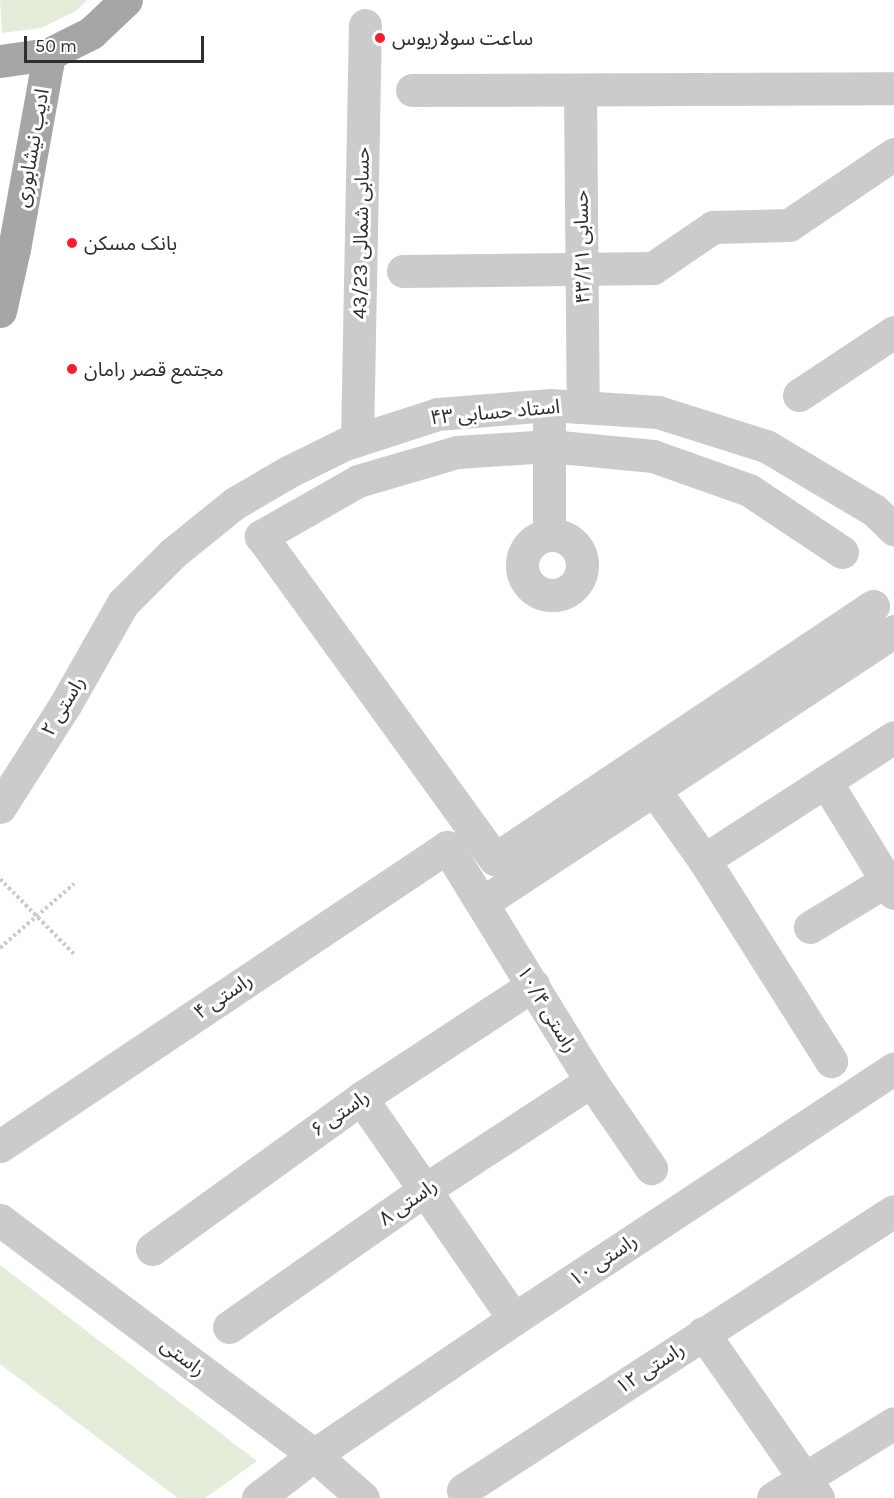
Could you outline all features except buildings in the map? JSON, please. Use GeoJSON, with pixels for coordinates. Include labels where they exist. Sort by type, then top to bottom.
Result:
{"type":"FeatureCollection","features":[{"type":"Feature","properties":{"kind":"main road"},"geometry":{"type":"LineString","coordinates":[[0,61],[49,54],[92,33],[126,0]]}},
{"type":"Feature","properties":{"kind":"main road","name":"ادیب نیشابوری"},"geometry":{"type":"LineString","coordinates":[[0,311],[49,54]]}},
{"type":"Feature","properties":{"kind":"street","name":"حسابی شمالی 43/23"},"geometry":{"type":"LineString","coordinates":[[357,440],[365,25]]}},
{"type":"Feature","properties":{"kind":"street"},"geometry":{"type":"LineString","coordinates":[[412,90],[894,88]]}},
{"type":"Feature","properties":{"kind":"street","name":"حسابی ۴۳/۲۱"},"geometry":{"type":"LineString","coordinates":[[580,90],[583,405]]}},
{"type":"Feature","properties":{"kind":"street"},"geometry":{"type":"LineString","coordinates":[[403,271],[653,268],[713,227],[789,225],[894,154]]}},
{"type":"Feature","properties":{"kind":"street"},"geometry":{"type":"LineString","coordinates":[[800,396],[894,332]]}},
{"type":"Feature","properties":{"kind":"street","name":"استاد حسابی ۴۳"},"geometry":{"type":"LineString","coordinates":[[123,603],[173,553],[235,503],[288,472],[357,440],[438,414],[549,405],[583,405],[658,412],[765,446],[887,512]]}},
{"type":"Feature","properties":{"kind":"street"},"geometry":{"type":"LineString","coordinates":[[549,405],[549,534]]}},
{"type":"Feature","properties":{"kind":"street"},"geometry":{"type":"LineString","coordinates":[[842,552],[748,490],[653,456],[549,446],[457,453],[358,481],[261,536],[495,858],[884,619]]}},
{"type":"Feature","properties":{"kind":"street","name":"راستی ۲"},"geometry":{"type":"LineString","coordinates":[[0,807],[65,705],[123,603]]}},
{"type":"Feature","properties":{"kind":"street"},"geometry":{"type":"LineString","coordinates":[[482,903],[656,791],[884,619]]}},
{"type":"Feature","properties":{"kind":"street"},"geometry":{"type":"LineString","coordinates":[[704,860],[894,736]]}},
{"type":"Feature","properties":{"kind":"street"},"geometry":{"type":"LineString","coordinates":[[810,927],[891,883],[826,782]]}},
{"type":"Feature","properties":{"kind":"street"},"geometry":{"type":"LineString","coordinates":[[656,791],[704,860],[831,1061]]}},
{"type":"Feature","properties":{"kind":"street","name":"راستی ۱۰/۴"},"geometry":{"type":"LineString","coordinates":[[447,847],[591,1080],[651,1168]]}},
{"type":"Feature","properties":{"kind":"street","name":"راستی ۴"},"geometry":{"type":"LineString","coordinates":[[0,1146],[447,847]]}},
{"type":"Feature","properties":{"kind":"street","name":"راستی ۶"},"geometry":{"type":"LineString","coordinates":[[152,1249],[361,1098],[533,986]]}},
{"type":"Feature","properties":{"kind":"street","name":"راستی ۱۰"},"geometry":{"type":"LineString","coordinates":[[258,1498],[314,1455],[514,1319],[894,1068]]}},
{"type":"Feature","properties":{"kind":"street","name":"راستی ۸"},"geometry":{"type":"LineString","coordinates":[[229,1327],[423,1191],[591,1080]]}},
{"type":"Feature","properties":{"kind":"street"},"geometry":{"type":"LineString","coordinates":[[361,1098],[423,1191],[514,1319]]}},
{"type":"Feature","properties":{"kind":"street","name":"راستی ۱۲"},"geometry":{"type":"LineString","coordinates":[[463,1490],[703,1333],[891,1219]]}},
{"type":"Feature","properties":{"kind":"street","name":"راستی"},"geometry":{"type":"LineString","coordinates":[[0,1220],[314,1455],[363,1498]]}},
{"type":"Feature","properties":{"kind":"street"},"geometry":{"type":"LineString","coordinates":[[703,1333],[811,1488]]}},
{"type":"Feature","properties":{"kind":"street"},"geometry":{"type":"LineString","coordinates":[[773,1498],[811,1488],[894,1423]]}},
{"type":"Feature","properties":{"kind":"path"},"geometry":{"type":"LineString","coordinates":[[0,879],[74,954]]}},
{"type":"Feature","properties":{"kind":"path"},"geometry":{"type":"LineString","coordinates":[[0,948],[74,884]]}},
{"type":"Feature","properties":{"kind":"green space"},"geometry":{"type":"Polygon","coordinates":[[[0,0],[87,0],[76,11],[41,28],[2,33],[0,0]]]}},
{"type":"Feature","properties":{"kind":"green space"},"geometry":{"type":"Polygon","coordinates":[[[0,1265],[257,1461],[205,1498],[178,1498],[0,1364],[0,1265]]]}},
{"type":"Feature","properties":{"kind":"place","name":"ساعت سولاریوس"},"geometry":{"type":"Point","coordinates":[380,38]}},
{"type":"Feature","properties":{"kind":"place","name":"بانک مسکن"},"geometry":{"type":"Point","coordinates":[72,243]}},
{"type":"Feature","properties":{"kind":"place","name":"مجتمع قصر رامان"},"geometry":{"type":"Point","coordinates":[72,369]}}]}
